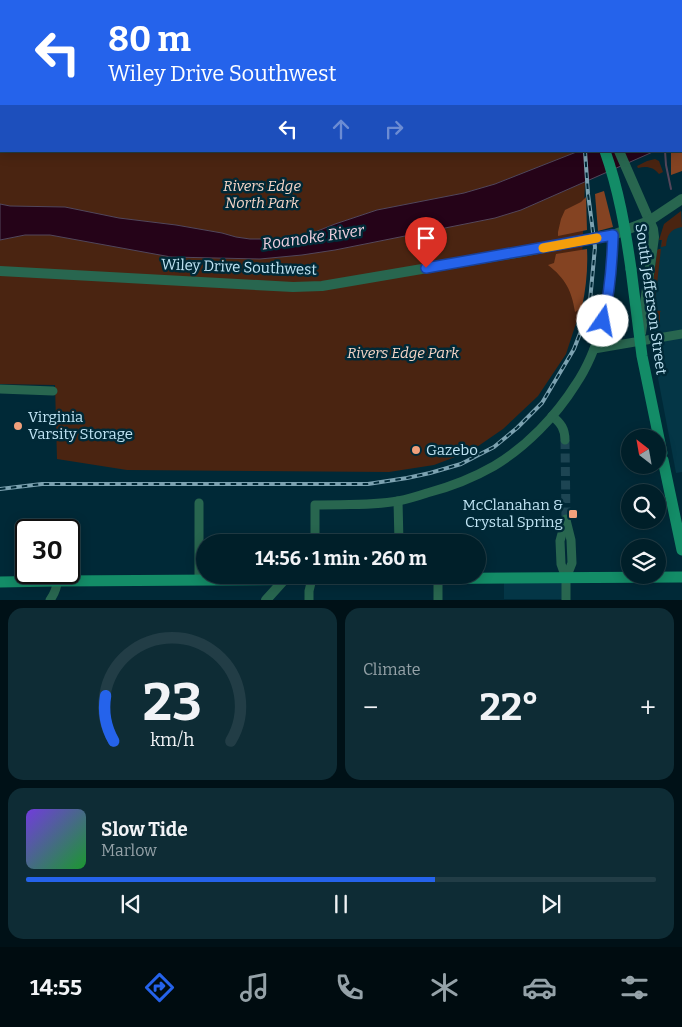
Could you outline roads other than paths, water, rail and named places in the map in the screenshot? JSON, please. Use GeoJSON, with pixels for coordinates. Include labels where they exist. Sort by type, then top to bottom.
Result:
{"type":"FeatureCollection","features":[{"type":"Feature","properties":{"kind":"main road","name":"South Jefferson Street"},"geometry":{"type":"LineString","coordinates":[[605,152],[614,175],[626,228],[640,341],[682,550]]}},
{"type":"Feature","properties":{"kind":"main road"},"geometry":{"type":"LineString","coordinates":[[486,578],[682,577]]}},
{"type":"Feature","properties":{"kind":"main road"},"geometry":{"type":"LineString","coordinates":[[80,580],[196,580]]}},
{"type":"Feature","properties":{"kind":"main road"},"geometry":{"type":"LineString","coordinates":[[0,582],[15,581]]}},
{"type":"Feature","properties":{"kind":"street"},"geometry":{"type":"LineString","coordinates":[[619,152],[653,229],[654,237],[640,341]]}},
{"type":"Feature","properties":{"kind":"street","name":"Wiley Drive Southwest"},"geometry":{"type":"LineString","coordinates":[[0,271],[293,287],[314,286],[613,235],[649,221],[682,199]]}},
{"type":"Feature","properties":{"kind":"street"},"geometry":{"type":"LineString","coordinates":[[315,534],[315,505],[382,503],[427,494],[454,485],[487,470],[510,455],[534,435],[552,416],[577,384],[594,349],[608,300],[613,235]]}},
{"type":"Feature","properties":{"kind":"street"},"geometry":{"type":"LineString","coordinates":[[594,349],[682,334]]}},
{"type":"Feature","properties":{"kind":"street"},"geometry":{"type":"LineString","coordinates":[[0,389],[54,391]]}},
{"type":"Feature","properties":{"kind":"street"},"geometry":{"type":"LineString","coordinates":[[552,416],[563,427],[565,440]]}},
{"type":"Feature","properties":{"kind":"street"},"geometry":{"type":"LineString","coordinates":[[398,501],[399,534]]}},
{"type":"Feature","properties":{"kind":"street"},"geometry":{"type":"LineString","coordinates":[[199,503],[199,534]]}},
{"type":"Feature","properties":{"kind":"street"},"geometry":{"type":"LineString","coordinates":[[566,578],[560,564],[560,540],[566,519],[571,540],[572,563],[566,578],[566,600]]}},
{"type":"Feature","properties":{"kind":"street"},"geometry":{"type":"LineString","coordinates":[[50,600],[57,584]]}},
{"type":"Feature","properties":{"kind":"street"},"geometry":{"type":"LineString","coordinates":[[266,600],[280,584]]}},
{"type":"Feature","properties":{"kind":"street"},"geometry":{"type":"LineString","coordinates":[[309,600],[310,584]]}},
{"type":"Feature","properties":{"kind":"street"},"geometry":{"type":"LineString","coordinates":[[438,584],[438,600]]}},
{"type":"Feature","properties":{"kind":"water","name":"Roanoke River"},"geometry":{"type":"Polygon","coordinates":[[[576,152],[653,152],[521,210],[495,218],[302,255],[260,259],[171,257],[50,235],[25,235],[0,240],[0,204],[10,206],[65,207],[119,218],[222,233],[236,237],[275,239],[310,234],[377,210],[464,193],[495,184],[576,152]]]}},
{"type":"Feature","properties":{"kind":"waterway"},"geometry":{"type":"LineString","coordinates":[[665,152],[671,189]]}},
{"type":"Feature","properties":{"kind":"tunnel"},"geometry":{"type":"LineString","coordinates":[[565,440],[566,519]]}},
{"type":"Feature","properties":{"kind":"railway"},"geometry":{"type":"LineString","coordinates":[[0,489],[42,484],[368,484],[407,478],[461,464],[494,447],[517,428],[542,403],[574,349],[584,323],[590,301],[595,247],[585,152]]}},
{"type":"Feature","properties":{"kind":"place","name":"Virginia Varsity Storage"},"geometry":{"type":"Point","coordinates":[18,426]}},
{"type":"Feature","properties":{"kind":"place","name":"Gazebo"},"geometry":{"type":"Point","coordinates":[416,450]}},
{"type":"Feature","properties":{"kind":"place","name":"McClanahan & Crystal Spring"},"geometry":{"type":"Point","coordinates":[573,514]}},
{"type":"Feature","properties":{"kind":"park label","name":"Rivers Edge North Park"},"geometry":{"type":"Point","coordinates":[262,194]}},
{"type":"Feature","properties":{"kind":"park label","name":"Rivers Edge Park"},"geometry":{"type":"Point","coordinates":[403,353]}}]}
